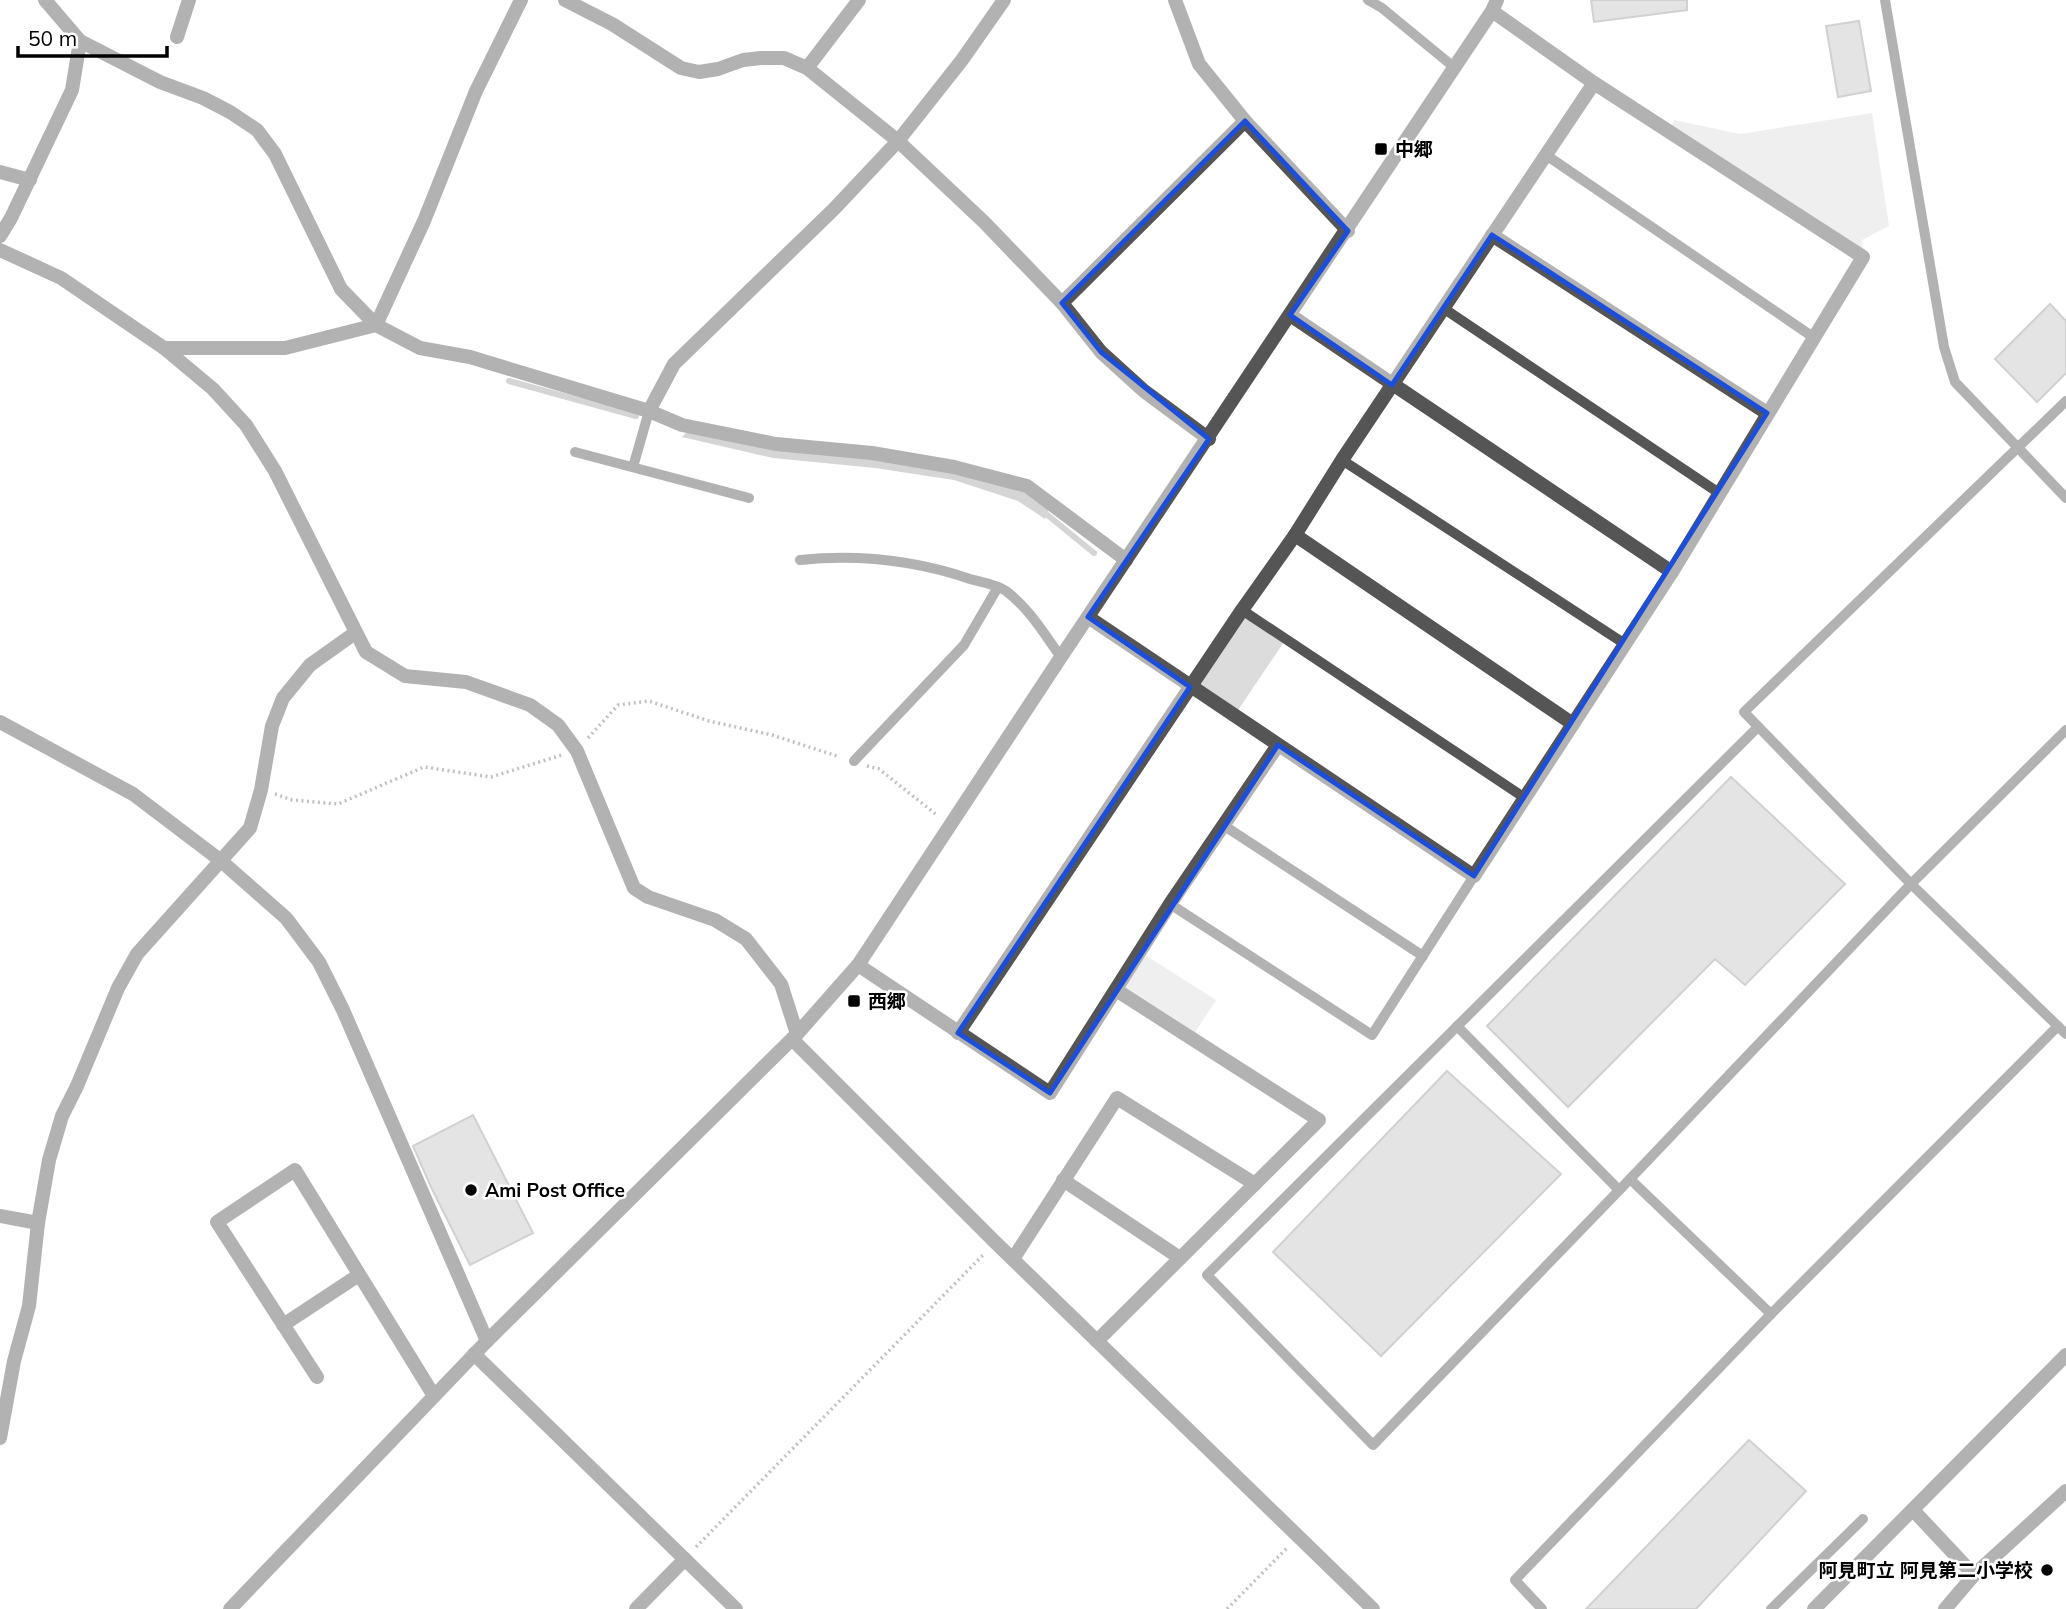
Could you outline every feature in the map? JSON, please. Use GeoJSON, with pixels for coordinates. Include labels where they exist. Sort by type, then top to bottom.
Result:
{"type":"FeatureCollection","features":[{"type":"Feature","properties":{"kind":"street"},"geometry":{"type":"LineString","coordinates":[[45,0],[54,6],[80,41],[160,82],[212,103],[257,130],[275,154],[341,289],[376,326],[420,348],[470,357],[649,411],[682,425],[763,441],[872,453],[954,467],[1027,486],[1126,560]]}},
{"type":"Feature","properties":{"kind":"street"},"geometry":{"type":"LineString","coordinates":[[177,37],[189,0]]}},
{"type":"Feature","properties":{"kind":"street"},"geometry":{"type":"LineString","coordinates":[[376,326],[424,221],[476,91],[521,0]]}},
{"type":"Feature","properties":{"kind":"street"},"geometry":{"type":"LineString","coordinates":[[565,0],[612,24],[681,68],[699,72],[761,58],[783,58],[807,68],[898,141],[984,222],[1062,303],[1101,352],[1144,391],[1209,439]]}},
{"type":"Feature","properties":{"kind":"street"},"geometry":{"type":"LineString","coordinates":[[807,68],[859,0]]}},
{"type":"Feature","properties":{"kind":"street"},"geometry":{"type":"LineString","coordinates":[[649,411],[674,364],[834,209],[898,141],[962,60],[1004,0]]}},
{"type":"Feature","properties":{"kind":"street"},"geometry":{"type":"LineString","coordinates":[[1175,0],[1199,64],[1245,121],[1348,231]]}},
{"type":"Feature","properties":{"kind":"street"},"geometry":{"type":"LineString","coordinates":[[235,1607],[474,1354],[794,1036],[858,965],[1061,657],[1348,231],[1495,6],[1594,83],[1863,257],[1672,572],[1474,876],[1088,617]]}},
{"type":"Feature","properties":{"kind":"street"},"geometry":{"type":"LineString","coordinates":[[0,235],[11,219],[72,90],[80,41]]}},
{"type":"Feature","properties":{"kind":"street"},"geometry":{"type":"LineString","coordinates":[[958,1033],[1295,535],[1342,460],[1594,83]]}},
{"type":"Feature","properties":{"kind":"street"},"geometry":{"type":"LineString","coordinates":[[1062,303],[1245,121]]}},
{"type":"Feature","properties":{"kind":"street"},"geometry":{"type":"LineString","coordinates":[[0,172],[30,180]]}},
{"type":"Feature","properties":{"kind":"street"},"geometry":{"type":"LineString","coordinates":[[1492,235],[1767,413]]}},
{"type":"Feature","properties":{"kind":"street"},"geometry":{"type":"LineString","coordinates":[[0,250],[61,278],[164,348],[213,389],[246,425],[275,471],[366,652],[405,676],[466,682],[530,705],[558,725],[577,751],[634,888],[648,897],[715,920],[746,939],[782,984],[794,1036],[995,1242],[1373,1609]]}},
{"type":"Feature","properties":{"kind":"street"},"geometry":{"type":"LineString","coordinates":[[1290,315],[1672,572]]}},
{"type":"Feature","properties":{"kind":"street"},"geometry":{"type":"LineString","coordinates":[[164,348],[285,348],[376,326]]}},
{"type":"Feature","properties":{"kind":"street"},"geometry":{"type":"LineString","coordinates":[[1295,535],[1573,724]]}},
{"type":"Feature","properties":{"kind":"street"},"geometry":{"type":"LineString","coordinates":[[0,1438],[7,1363],[29,1306],[38,1223],[49,1160],[62,1116],[78,1086],[118,988],[137,954],[250,828],[261,790],[272,726],[283,698],[310,665],[355,633]]}},
{"type":"Feature","properties":{"kind":"street"},"geometry":{"type":"LineString","coordinates":[[0,722],[133,794],[220,860],[285,918],[319,962],[343,1010],[487,1341]]}},
{"type":"Feature","properties":{"kind":"street"},"geometry":{"type":"LineString","coordinates":[[858,965],[1050,1093],[1170,904],[1278,745]]}},
{"type":"Feature","properties":{"kind":"street"},"geometry":{"type":"LineString","coordinates":[[1097,1341],[1319,1120],[1116,990]]}},
{"type":"Feature","properties":{"kind":"street"},"geometry":{"type":"LineString","coordinates":[[1013,1259],[1117,1098],[1255,1184]]}},
{"type":"Feature","properties":{"kind":"street"},"geometry":{"type":"LineString","coordinates":[[317,1377],[217,1222],[295,1170],[434,1396]]}},
{"type":"Feature","properties":{"kind":"street"},"geometry":{"type":"LineString","coordinates":[[1063,1180],[1180,1258]]}},
{"type":"Feature","properties":{"kind":"street"},"geometry":{"type":"LineString","coordinates":[[0,1216],[38,1223]]}},
{"type":"Feature","properties":{"kind":"street"},"geometry":{"type":"LineString","coordinates":[[284,1325],[359,1275]]}},
{"type":"Feature","properties":{"kind":"street"},"geometry":{"type":"LineString","coordinates":[[474,1354],[736,1609]]}},
{"type":"Feature","properties":{"kind":"street"},"geometry":{"type":"LineString","coordinates":[[1814,1609],[2066,1355]]}},
{"type":"Feature","properties":{"kind":"street"},"geometry":{"type":"LineString","coordinates":[[1945,1609],[1974,1576],[2066,1491]]}},
{"type":"Feature","properties":{"kind":"street"},"geometry":{"type":"LineString","coordinates":[[1913,1510],[1974,1576]]}},
{"type":"Feature","properties":{"kind":"street"},"geometry":{"type":"LineString","coordinates":[[636,1609],[685,1559]]}},
{"type":"Feature","properties":{"kind":"lane"},"geometry":{"type":"LineString","coordinates":[[1368,0],[1382,8],[1455,68]]}},
{"type":"Feature","properties":{"kind":"lane"},"geometry":{"type":"LineString","coordinates":[[1885,0],[1944,347],[1955,382],[2066,498]]}},
{"type":"Feature","properties":{"kind":"lane"},"geometry":{"type":"LineString","coordinates":[[1546,155],[1813,337]]}},
{"type":"Feature","properties":{"kind":"lane"},"geometry":{"type":"LineString","coordinates":[[1443,308],[1719,493]]}},
{"type":"Feature","properties":{"kind":"lane"},"geometry":{"type":"LineString","coordinates":[[1542,1609],[1515,1580],[1771,1314],[2062,1030],[1911,884],[1744,712],[2066,401]]}},
{"type":"Feature","properties":{"kind":"lane"},"geometry":{"type":"LineString","coordinates":[[633,467],[649,411]]}},
{"type":"Feature","properties":{"kind":"lane"},"geometry":{"type":"LineString","coordinates":[[575,452],[749,498]]}},
{"type":"Feature","properties":{"kind":"lane"},"geometry":{"type":"LineString","coordinates":[[1342,460],[1625,644]]}},
{"type":"Feature","properties":{"kind":"lane"},"geometry":{"type":"LineString","coordinates":[[800,560],[840,556],[889,559],[936,567],[1004,589],[1027,610],[1061,657]]}},
{"type":"Feature","properties":{"kind":"lane"},"geometry":{"type":"LineString","coordinates":[[853,761],[964,645],[998,587]]}},
{"type":"Feature","properties":{"kind":"lane"},"geometry":{"type":"LineString","coordinates":[[1242,610],[1525,798]]}},
{"type":"Feature","properties":{"kind":"lane"},"geometry":{"type":"LineString","coordinates":[[1758,727],[1207,1275],[1373,1445],[1911,884],[2066,730]]}},
{"type":"Feature","properties":{"kind":"lane"},"geometry":{"type":"LineString","coordinates":[[1223,825],[1423,956]]}},
{"type":"Feature","properties":{"kind":"lane"},"geometry":{"type":"LineString","coordinates":[[1170,904],[1372,1035],[1474,876]]}},
{"type":"Feature","properties":{"kind":"lane"},"geometry":{"type":"LineString","coordinates":[[1457,1026],[1619,1191]]}},
{"type":"Feature","properties":{"kind":"lane"},"geometry":{"type":"LineString","coordinates":[[1630,1180],[1771,1314]]}},
{"type":"Feature","properties":{"kind":"lane"},"geometry":{"type":"LineString","coordinates":[[1771,1609],[1863,1520]]}},
{"type":"Feature","properties":{"kind":"path"},"geometry":{"type":"LineString","coordinates":[[261,790],[292,800],[338,804],[424,766],[491,777],[577,751],[618,705],[649,701],[709,721],[772,735],[879,769],[950,825]]}},
{"type":"Feature","properties":{"kind":"path"},"geometry":{"type":"LineString","coordinates":[[685,1559],[995,1242]]}},
{"type":"Feature","properties":{"kind":"path"},"geometry":{"type":"LineString","coordinates":[[1227,1609],[1298,1536]]}},
{"type":"Feature","properties":{"kind":"highlighted area"},"geometry":{"type":"Polygon","coordinates":[[[1245,121],[1348,231],[1290,315],[1392,385],[1492,235],[1767,413],[1474,876],[1278,745],[1050,1093],[958,1033],[1190,687],[1088,617],[1209,439],[1101,352],[1062,303],[1245,121]]]}},
{"type":"Feature","properties":{"kind":"shaded area"},"geometry":{"type":"Polygon","coordinates":[[[1872,113],[1889,226],[1862,240],[1863,254],[1669,130],[1674,120],[1740,134],[1872,113]]]}},
{"type":"Feature","properties":{"kind":"shaded area"},"geometry":{"type":"Polygon","coordinates":[[[689,430],[949,470],[1022,491],[1049,508],[1045,519],[1018,501],[954,480],[875,468],[773,458],[682,437],[689,430]]]}},
{"type":"Feature","properties":{"kind":"shaded area"},"geometry":{"type":"Polygon","coordinates":[[[1242,610],[1286,639],[1234,716],[1190,687],[1242,610]]]}},
{"type":"Feature","properties":{"kind":"shaded area"},"geometry":{"type":"Polygon","coordinates":[[[1140,952],[1216,1000],[1191,1039],[1116,990],[1140,952]]]}},
{"type":"Feature","properties":{"kind":"building"},"geometry":{"type":"Polygon","coordinates":[[[1591,0],[1687,0],[1687,10],[1594,22],[1591,0]]]}},
{"type":"Feature","properties":{"kind":"building"},"geometry":{"type":"Polygon","coordinates":[[[1859,21],[1871,91],[1838,97],[1826,26],[1859,21]]]}},
{"type":"Feature","properties":{"kind":"building"},"geometry":{"type":"Polygon","coordinates":[[[2050,304],[2066,321],[2066,373],[2037,402],[1995,359],[2050,304]]]}},
{"type":"Feature","properties":{"kind":"building"},"geometry":{"type":"Polygon","coordinates":[[[1731,777],[1845,884],[1745,985],[1715,959],[1568,1107],[1487,1026],[1731,777]]]}},
{"type":"Feature","properties":{"kind":"building"},"geometry":{"type":"Polygon","coordinates":[[[1447,1071],[1561,1174],[1381,1356],[1273,1252],[1447,1071]]]}},
{"type":"Feature","properties":{"kind":"building"},"geometry":{"type":"Polygon","coordinates":[[[473,1115],[533,1233],[470,1265],[413,1146],[473,1115]]]}},
{"type":"Feature","properties":{"kind":"building"},"geometry":{"type":"Polygon","coordinates":[[[1749,1440],[1806,1491],[1696,1609],[1586,1609],[1749,1440]]]}},
{"type":"Feature","properties":{"kind":"waterway"},"geometry":{"type":"LineString","coordinates":[[509,381],[636,416]]}},
{"type":"Feature","properties":{"kind":"waterway"},"geometry":{"type":"LineString","coordinates":[[1040,509],[1094,553]]}},
{"type":"Feature","properties":{"kind":"place","name":"中郷"},"geometry":{"type":"Point","coordinates":[1381,149]}},
{"type":"Feature","properties":{"kind":"place","name":"西郷"},"geometry":{"type":"Point","coordinates":[854,1001]}},
{"type":"Feature","properties":{"kind":"place","name":"Ami Post Office"},"geometry":{"type":"Point","coordinates":[471,1190]}},
{"type":"Feature","properties":{"kind":"place","name":"阿見町立 阿見第二小学校"},"geometry":{"type":"Point","coordinates":[2047,1570]}}]}
